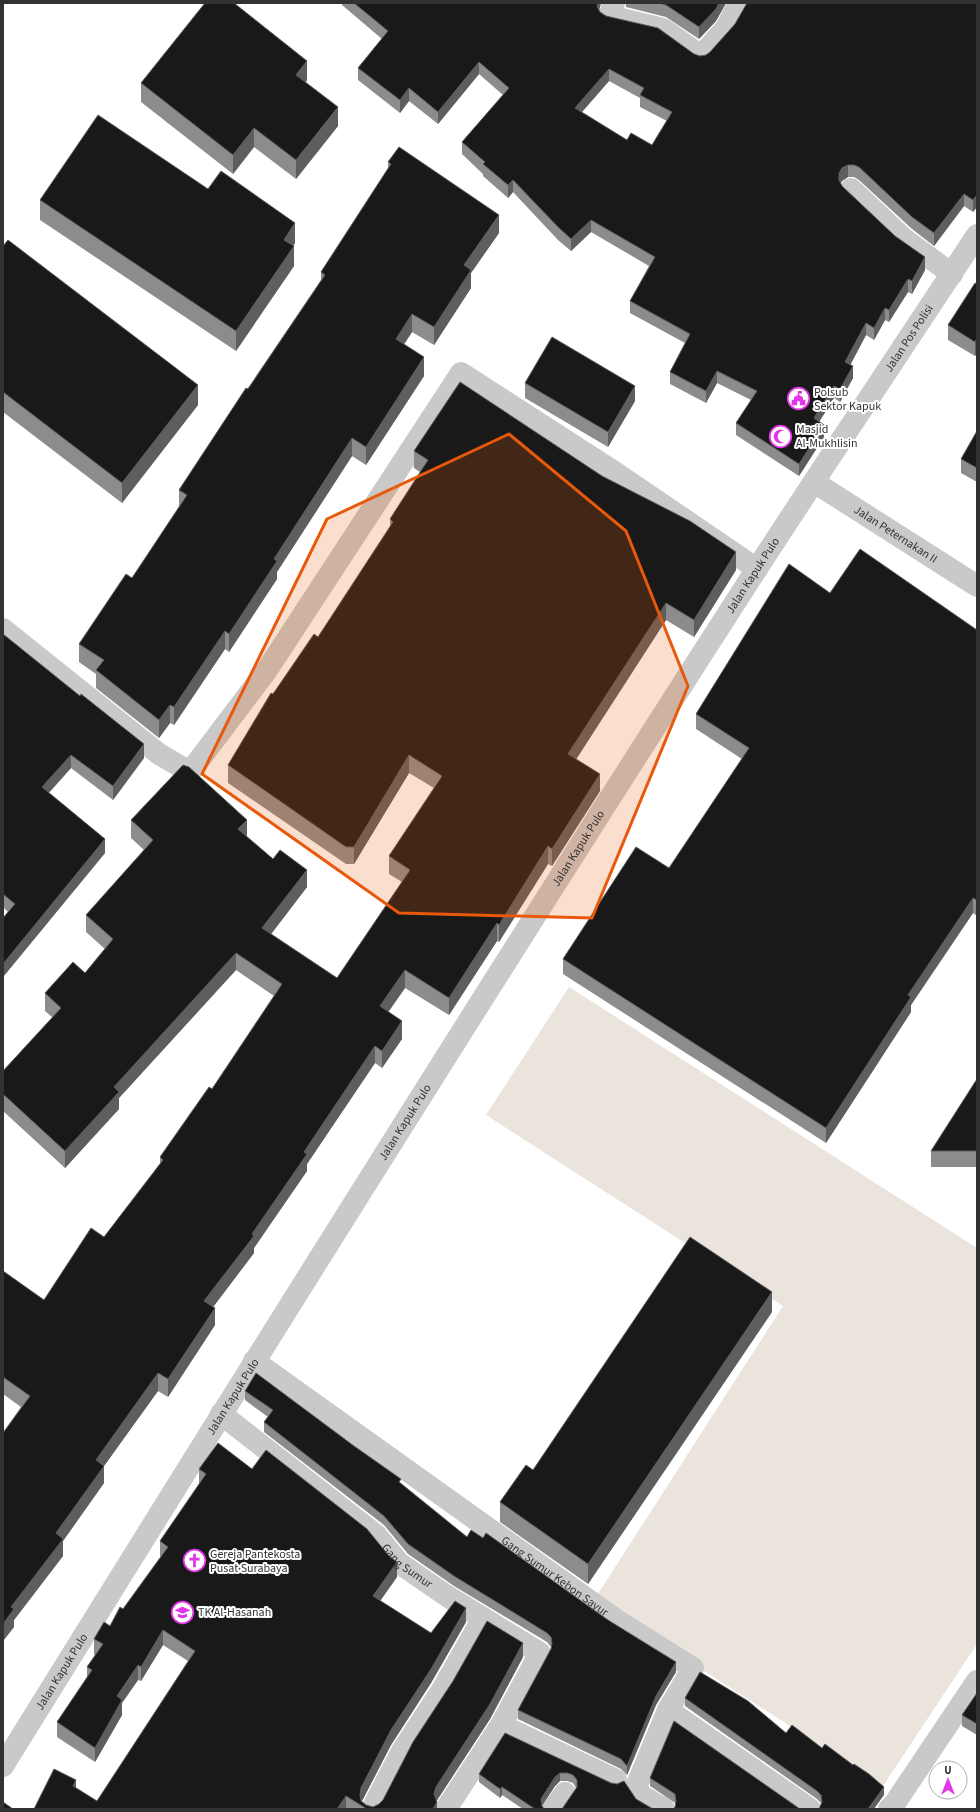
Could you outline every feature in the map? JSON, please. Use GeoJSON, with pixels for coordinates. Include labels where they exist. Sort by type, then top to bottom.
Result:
{"type":"FeatureCollection","features":[{"type":"Feature","properties":{"kind":"street"},"geometry":{"type":"LineString","coordinates":[[614,3],[609,16],[663,29],[701,56],[726,28],[739,3]]}},
{"type":"Feature","properties":{"kind":"street"},"geometry":{"type":"LineString","coordinates":[[851,189],[904,240],[952,274]]}},
{"type":"Feature","properties":{"kind":"street","name":"Jalan Pos Polisi"},"geometry":{"type":"LineString","coordinates":[[814,482],[977,235]]}},
{"type":"Feature","properties":{"kind":"street"},"geometry":{"type":"LineString","coordinates":[[3,629],[159,754],[190,772],[267,670],[461,373],[616,473],[757,569]]}},
{"type":"Feature","properties":{"kind":"street","name":"Jalan Kapuk Pulo"},"geometry":{"type":"LineString","coordinates":[[3,1766],[254,1361],[757,569],[814,482]]}},
{"type":"Feature","properties":{"kind":"street","name":"Jalan Peternakan II"},"geometry":{"type":"LineString","coordinates":[[814,482],[977,586]]}},
{"type":"Feature","properties":{"kind":"street","name":"Gang Sumur Kebon Sayur"},"geometry":{"type":"LineString","coordinates":[[254,1361],[615,1619],[693,1668],[668,1710]]}},
{"type":"Feature","properties":{"kind":"street","name":"Gang Sumur"},"geometry":{"type":"LineString","coordinates":[[221,1414],[376,1535],[399,1563],[447,1596],[540,1653],[501,1725],[446,1809]]}},
{"type":"Feature","properties":{"kind":"street"},"geometry":{"type":"LineString","coordinates":[[372,1809],[402,1751],[442,1690],[483,1618]]}},
{"type":"Feature","properties":{"kind":"street"},"geometry":{"type":"LineString","coordinates":[[889,1809],[895,1803],[977,1680]]}},
{"type":"Feature","properties":{"kind":"street"},"geometry":{"type":"LineString","coordinates":[[664,1809],[636,1802],[636,1787],[668,1710],[803,1804]]}},
{"type":"Feature","properties":{"kind":"street"},"geometry":{"type":"LineString","coordinates":[[501,1725],[616,1780]]}},
{"type":"Feature","properties":{"kind":"highlighted area"},"geometry":{"type":"Polygon","coordinates":[[[509,434],[626,531],[688,686],[592,918],[399,913],[202,774],[327,519],[509,434]]]}},
{"type":"Feature","properties":{"kind":"shaded area"},"geometry":{"type":"Polygon","coordinates":[[[569,987],[977,1248],[977,1644],[883,1786],[594,1600],[783,1306],[486,1115],[569,987]]]}},
{"type":"Feature","properties":{"kind":"building"},"geometry":{"type":"Polygon","coordinates":[[[205,3],[234,3],[307,61],[296,75],[338,107],[296,160],[254,128],[233,155],[141,83],[205,3]]]}},
{"type":"Feature","properties":{"kind":"building"},"geometry":{"type":"Polygon","coordinates":[[[354,3],[598,3],[597,6],[600,12],[606,16],[658,28],[694,54],[700,56],[706,55],[710,52],[735,24],[747,3],[977,3],[977,195],[973,200],[964,194],[934,233],[912,217],[859,167],[848,165],[842,168],[839,173],[839,180],[842,186],[895,236],[925,257],[912,281],[908,279],[889,310],[885,308],[874,328],[866,323],[845,362],[853,366],[840,389],[834,386],[814,418],[824,425],[799,464],[736,423],[757,391],[717,371],[706,391],[670,372],[690,334],[630,301],[655,257],[591,220],[571,239],[513,180],[508,185],[483,164],[485,162],[462,142],[509,88],[479,62],[438,112],[409,88],[400,100],[358,68],[388,31],[354,3]],[[609,69],[575,108],[627,140],[631,133],[652,145],[672,112],[640,95],[644,88],[609,69]]]}},
{"type":"Feature","properties":{"kind":"building"},"geometry":{"type":"Polygon","coordinates":[[[659,3],[719,3],[716,9],[699,27],[666,5],[659,3]]]}},
{"type":"Feature","properties":{"kind":"building"},"geometry":{"type":"Polygon","coordinates":[[[98,115],[208,189],[221,171],[295,223],[284,240],[294,246],[236,331],[40,200],[98,115]]]}},
{"type":"Feature","properties":{"kind":"building"},"geometry":{"type":"Polygon","coordinates":[[[399,147],[499,215],[464,265],[471,270],[434,327],[412,314],[396,339],[424,357],[366,447],[352,438],[274,559],[277,561],[229,634],[225,631],[174,707],[170,705],[159,720],[96,670],[104,660],[79,644],[126,574],[132,578],[187,495],[179,490],[246,388],[248,389],[325,275],[321,272],[391,164],[388,162],[399,147]]]}},
{"type":"Feature","properties":{"kind":"building"},"geometry":{"type":"Polygon","coordinates":[[[8,240],[198,385],[122,483],[3,392],[3,246],[8,240]]]}},
{"type":"Feature","properties":{"kind":"building"},"geometry":{"type":"Polygon","coordinates":[[[975,283],[977,284],[977,338],[975,342],[948,325],[975,283]]]}},
{"type":"Feature","properties":{"kind":"building"},"geometry":{"type":"Polygon","coordinates":[[[552,337],[635,386],[608,432],[525,383],[552,337]]]}},
{"type":"Feature","properties":{"kind":"building"},"geometry":{"type":"Polygon","coordinates":[[[460,382],[602,476],[690,521],[736,552],[694,620],[666,603],[568,754],[600,774],[552,849],[548,846],[499,925],[497,923],[449,998],[405,970],[380,1006],[402,1021],[382,1051],[375,1046],[304,1152],[307,1154],[252,1234],[254,1236],[204,1301],[215,1308],[168,1379],[158,1373],[96,1460],[104,1466],[56,1533],[63,1539],[11,1607],[14,1609],[3,1624],[3,1433],[30,1396],[3,1377],[3,1271],[44,1300],[91,1228],[104,1237],[163,1160],[160,1157],[209,1087],[212,1089],[282,984],[236,953],[114,1087],[119,1092],[65,1151],[3,1094],[3,1071],[61,1008],[45,993],[73,962],[85,973],[113,939],[86,915],[153,840],[131,820],[183,765],[189,767],[247,820],[238,829],[273,859],[280,850],[307,870],[262,928],[337,978],[410,870],[389,856],[442,776],[409,755],[354,847],[346,847],[228,765],[271,693],[273,694],[314,634],[318,637],[393,522],[390,519],[428,460],[414,451],[460,382]]]}},
{"type":"Feature","properties":{"kind":"building"},"geometry":{"type":"Polygon","coordinates":[[[977,431],[977,468],[961,459],[977,431]]]}},
{"type":"Feature","properties":{"kind":"building"},"geometry":{"type":"Polygon","coordinates":[[[860,549],[977,630],[977,900],[973,898],[908,995],[911,997],[826,1128],[563,959],[636,847],[669,868],[749,748],[696,714],[789,564],[830,593],[860,549]]]}},
{"type":"Feature","properties":{"kind":"building"},"geometry":{"type":"Polygon","coordinates":[[[3,634],[80,696],[81,694],[144,744],[113,786],[71,755],[42,787],[105,839],[3,964],[3,918],[15,904],[3,894],[3,634]]]}},
{"type":"Feature","properties":{"kind":"building"},"geometry":{"type":"Polygon","coordinates":[[[977,1079],[977,1151],[931,1151],[977,1079]]]}},
{"type":"Feature","properties":{"kind":"building"},"geometry":{"type":"Polygon","coordinates":[[[690,1237],[772,1292],[588,1564],[500,1502],[526,1465],[533,1470],[690,1237]]]}},
{"type":"Feature","properties":{"kind":"building"},"geometry":{"type":"Polygon","coordinates":[[[256,1373],[401,1479],[399,1482],[467,1537],[471,1530],[483,1538],[486,1533],[608,1620],[676,1662],[656,1696],[627,1766],[621,1759],[518,1710],[551,1649],[551,1637],[547,1633],[454,1576],[408,1544],[384,1516],[264,1422],[273,1410],[245,1391],[256,1373]]]}},
{"type":"Feature","properties":{"kind":"building"},"geometry":{"type":"Polygon","coordinates":[[[218,1443],[252,1469],[266,1450],[367,1529],[389,1556],[397,1562],[373,1596],[431,1633],[455,1601],[466,1608],[431,1669],[391,1730],[361,1788],[361,1801],[366,1805],[373,1807],[383,1800],[413,1742],[453,1681],[487,1621],[523,1643],[490,1704],[436,1787],[434,1794],[437,1802],[433,1809],[367,1809],[346,1796],[337,1809],[34,1809],[54,1769],[76,1780],[73,1786],[97,1801],[195,1651],[163,1630],[141,1667],[138,1665],[117,1696],[122,1700],[95,1748],[57,1722],[92,1670],[87,1667],[103,1644],[94,1639],[104,1622],[110,1626],[120,1607],[123,1609],[168,1547],[160,1541],[206,1474],[199,1469],[218,1443]]]}},
{"type":"Feature","properties":{"kind":"building"},"geometry":{"type":"Polygon","coordinates":[[[700,1672],[748,1701],[786,1733],[792,1725],[822,1748],[825,1744],[853,1765],[854,1764],[869,1774],[884,1787],[868,1809],[819,1809],[822,1802],[821,1795],[817,1791],[685,1698],[700,1672]]]}},
{"type":"Feature","properties":{"kind":"building"},"geometry":{"type":"Polygon","coordinates":[[[977,1693],[977,1724],[962,1715],[977,1693]]]}},
{"type":"Feature","properties":{"kind":"building"},"geometry":{"type":"Polygon","coordinates":[[[674,1721],[800,1809],[673,1809],[676,1801],[675,1794],[650,1778],[674,1721]]]}},
{"type":"Feature","properties":{"kind":"building"},"geometry":{"type":"Polygon","coordinates":[[[505,1733],[611,1783],[617,1784],[624,1781],[636,1799],[653,1809],[562,1809],[577,1787],[577,1780],[573,1775],[560,1773],[555,1777],[541,1799],[544,1809],[535,1809],[502,1787],[500,1789],[479,1774],[505,1733]]]}},
{"type":"Feature","properties":{"kind":"building"},"geometry":{"type":"Polygon","coordinates":[[[3,1802],[13,1809],[3,1809],[3,1802]]]}},
{"type":"Feature","properties":{"kind":"place","name":"Polsub Sektor Kapuk"},"geometry":{"type":"Point","coordinates":[798,399]}},
{"type":"Feature","properties":{"kind":"place","name":"Masjid Al-Mukhlisin"},"geometry":{"type":"Point","coordinates":[780,436]}},
{"type":"Feature","properties":{"kind":"place","name":"Gereja Pantekosta Pusat Surabaya"},"geometry":{"type":"Point","coordinates":[195,1561]}},
{"type":"Feature","properties":{"kind":"place","name":"TK Al-Hasanah"},"geometry":{"type":"Point","coordinates":[182,1612]}}]}
